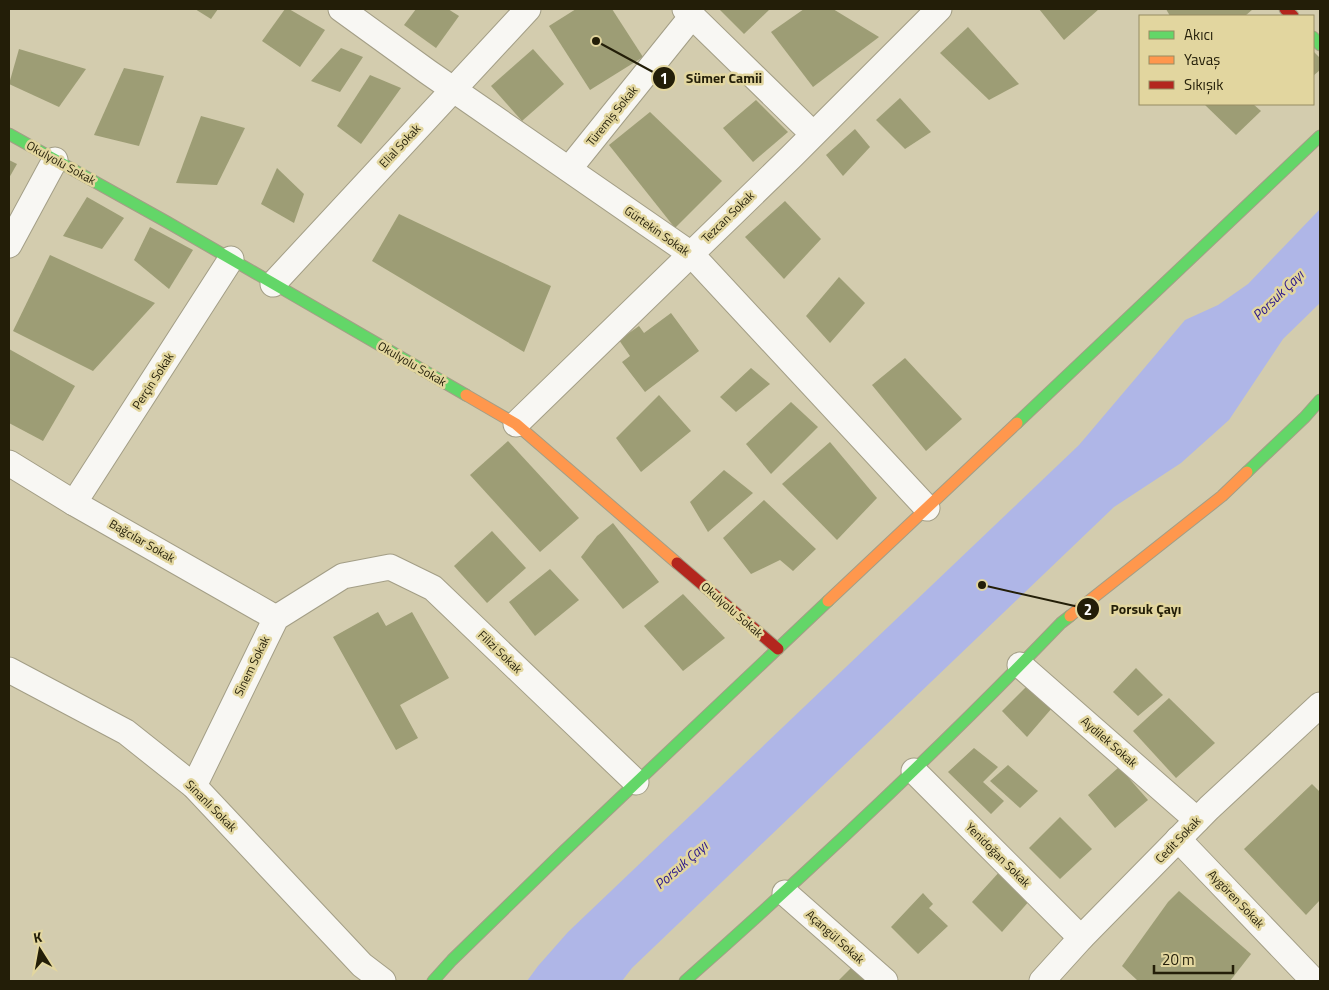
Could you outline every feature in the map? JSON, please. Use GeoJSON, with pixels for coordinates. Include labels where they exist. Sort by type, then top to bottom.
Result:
{"type":"FeatureCollection","features":[{"type":"Feature","properties":{"kind":"street","name":"Gürtekin Sokak"},"geometry":{"type":"LineString","coordinates":[[341,9],[452,89],[691,254],[927,508]]}},
{"type":"Feature","properties":{"kind":"street","name":"Elial Sokak"},"geometry":{"type":"LineString","coordinates":[[274,284],[452,89],[528,9]]}},
{"type":"Feature","properties":{"kind":"street","name":"Tezcan Sokak"},"geometry":{"type":"LineString","coordinates":[[516,424],[939,9]]}},
{"type":"Feature","properties":{"kind":"street"},"geometry":{"type":"LineString","coordinates":[[688,12],[813,134]]}},
{"type":"Feature","properties":{"kind":"street","name":"Türemiş Sokak"},"geometry":{"type":"LineString","coordinates":[[569,170],[688,12]]}},
{"type":"Feature","properties":{"kind":"street","name":"Okulyolu Sokak"},"geometry":{"type":"LineString","coordinates":[[9,134],[231,259],[516,424],[778,649]]}},
{"type":"Feature","properties":{"kind":"street"},"geometry":{"type":"LineString","coordinates":[[433,981],[458,954],[636,782],[1320,136]]}},
{"type":"Feature","properties":{"kind":"street"},"geometry":{"type":"LineString","coordinates":[[9,244],[55,160]]}},
{"type":"Feature","properties":{"kind":"street","name":"Perçin Sokak"},"geometry":{"type":"LineString","coordinates":[[74,503],[231,259]]}},
{"type":"Feature","properties":{"kind":"street"},"geometry":{"type":"LineString","coordinates":[[692,978],[914,771],[1061,623],[1222,496],[1305,417],[1320,400]]}},
{"type":"Feature","properties":{"kind":"street","name":"Bağcılar Sokak"},"geometry":{"type":"LineString","coordinates":[[9,463],[74,503],[276,618]]}},
{"type":"Feature","properties":{"kind":"street","name":"Filizi Sokak"},"geometry":{"type":"LineString","coordinates":[[276,618],[343,576],[390,567],[433,588],[636,782]]}},
{"type":"Feature","properties":{"kind":"street","name":"Sinem Sokak"},"geometry":{"type":"LineString","coordinates":[[194,786],[276,618]]}},
{"type":"Feature","properties":{"kind":"street","name":"Aydilek Sokak"},"geometry":{"type":"LineString","coordinates":[[1020,665],[1197,820]]}},
{"type":"Feature","properties":{"kind":"street","name":"Sinanlı Sokak"},"geometry":{"type":"LineString","coordinates":[[9,670],[126,732],[194,786],[362,964],[383,981]]}},
{"type":"Feature","properties":{"kind":"street","name":"Cedit Sokak"},"geometry":{"type":"LineString","coordinates":[[1043,981],[1081,938],[1197,820],[1316,719]]}},
{"type":"Feature","properties":{"kind":"street","name":"Yenidoğan Sokak"},"geometry":{"type":"LineString","coordinates":[[914,771],[1081,938]]}},
{"type":"Feature","properties":{"kind":"street","name":"Aygören Sokak"},"geometry":{"type":"LineString","coordinates":[[1178,839],[1314,981]]}},
{"type":"Feature","properties":{"kind":"street","name":"Açangül Sokak"},"geometry":{"type":"LineString","coordinates":[[785,892],[885,981]]}},
{"type":"Feature","properties":{"kind":"water","name":"Porsuk Çayı"},"geometry":{"type":"Polygon","coordinates":[[[1320,209],[1320,303],[1283,339],[1229,420],[1181,463],[1114,507],[632,968],[622,981],[527,981],[568,932],[1079,445],[1185,320],[1218,305],[1248,284],[1320,209]]]}},
{"type":"Feature","properties":{"kind":"building"},"geometry":{"type":"Polygon","coordinates":[[[195,9],[218,9],[211,19],[195,9]]]}},
{"type":"Feature","properties":{"kind":"building"},"geometry":{"type":"Polygon","coordinates":[[[285,9],[289,9],[325,30],[300,67],[262,41],[285,9]]]}},
{"type":"Feature","properties":{"kind":"building"},"geometry":{"type":"Polygon","coordinates":[[[416,9],[448,9],[459,16],[436,48],[404,25],[416,9]]]}},
{"type":"Feature","properties":{"kind":"building"},"geometry":{"type":"Polygon","coordinates":[[[576,9],[612,9],[643,57],[590,90],[549,26],[576,9]]]}},
{"type":"Feature","properties":{"kind":"building"},"geometry":{"type":"Polygon","coordinates":[[[719,9],[770,9],[744,34],[719,9]]]}},
{"type":"Feature","properties":{"kind":"building"},"geometry":{"type":"Polygon","coordinates":[[[804,9],[833,9],[879,37],[813,87],[771,32],[804,9]]]}},
{"type":"Feature","properties":{"kind":"building"},"geometry":{"type":"Polygon","coordinates":[[[1039,9],[1099,9],[1064,40],[1039,9]]]}},
{"type":"Feature","properties":{"kind":"building"},"geometry":{"type":"Polygon","coordinates":[[[1166,9],[1253,9],[1246,15],[1169,15],[1166,9]]]}},
{"type":"Feature","properties":{"kind":"building"},"geometry":{"type":"Polygon","coordinates":[[[968,27],[1019,84],[989,100],[940,53],[968,27]]]}},
{"type":"Feature","properties":{"kind":"building"},"geometry":{"type":"Polygon","coordinates":[[[341,48],[363,57],[340,92],[311,81],[341,48]]]}},
{"type":"Feature","properties":{"kind":"building"},"geometry":{"type":"Polygon","coordinates":[[[19,49],[86,69],[59,107],[9,84],[19,49]]]}},
{"type":"Feature","properties":{"kind":"building"},"geometry":{"type":"Polygon","coordinates":[[[533,49],[564,84],[522,121],[491,86],[533,49]]]}},
{"type":"Feature","properties":{"kind":"building"},"geometry":{"type":"Polygon","coordinates":[[[1314,52],[1320,58],[1320,70],[1314,75],[1314,52]]]}},
{"type":"Feature","properties":{"kind":"building"},"geometry":{"type":"Polygon","coordinates":[[[124,68],[164,76],[139,146],[94,135],[124,68]]]}},
{"type":"Feature","properties":{"kind":"building"},"geometry":{"type":"Polygon","coordinates":[[[370,75],[401,88],[361,144],[337,126],[370,75]]]}},
{"type":"Feature","properties":{"kind":"building"},"geometry":{"type":"Polygon","coordinates":[[[900,98],[931,132],[905,149],[876,120],[900,98]]]}},
{"type":"Feature","properties":{"kind":"building"},"geometry":{"type":"Polygon","coordinates":[[[756,100],[788,132],[753,162],[723,128],[756,100]]]}},
{"type":"Feature","properties":{"kind":"building"},"geometry":{"type":"Polygon","coordinates":[[[1205,105],[1254,105],[1261,111],[1236,135],[1205,105]]]}},
{"type":"Feature","properties":{"kind":"building"},"geometry":{"type":"Polygon","coordinates":[[[650,112],[722,181],[675,228],[609,145],[650,112]]]}},
{"type":"Feature","properties":{"kind":"building"},"geometry":{"type":"Polygon","coordinates":[[[201,116],[245,128],[217,185],[176,183],[201,116]]]}},
{"type":"Feature","properties":{"kind":"building"},"geometry":{"type":"Polygon","coordinates":[[[855,129],[870,147],[843,176],[826,155],[855,129]]]}},
{"type":"Feature","properties":{"kind":"building"},"geometry":{"type":"Polygon","coordinates":[[[9,160],[17,164],[9,178],[9,160]]]}},
{"type":"Feature","properties":{"kind":"building"},"geometry":{"type":"Polygon","coordinates":[[[277,168],[304,194],[294,223],[261,204],[277,168]]]}},
{"type":"Feature","properties":{"kind":"building"},"geometry":{"type":"Polygon","coordinates":[[[87,197],[124,218],[102,249],[63,236],[87,197]]]}},
{"type":"Feature","properties":{"kind":"building"},"geometry":{"type":"Polygon","coordinates":[[[785,201],[821,239],[784,279],[745,237],[785,201]]]}},
{"type":"Feature","properties":{"kind":"building"},"geometry":{"type":"Polygon","coordinates":[[[399,214],[551,286],[524,352],[372,261],[399,214]]]}},
{"type":"Feature","properties":{"kind":"building"},"geometry":{"type":"Polygon","coordinates":[[[150,227],[193,250],[169,289],[134,260],[150,227]]]}},
{"type":"Feature","properties":{"kind":"building"},"geometry":{"type":"Polygon","coordinates":[[[50,255],[155,303],[93,371],[13,331],[50,255]]]}},
{"type":"Feature","properties":{"kind":"building"},"geometry":{"type":"Polygon","coordinates":[[[839,277],[865,303],[830,343],[806,316],[839,277]]]}},
{"type":"Feature","properties":{"kind":"building"},"geometry":{"type":"Polygon","coordinates":[[[671,313],[699,351],[645,392],[622,362],[630,356],[619,340],[639,326],[644,333],[671,313]]]}},
{"type":"Feature","properties":{"kind":"building"},"geometry":{"type":"Polygon","coordinates":[[[9,349],[75,386],[43,441],[9,423],[9,349]]]}},
{"type":"Feature","properties":{"kind":"building"},"geometry":{"type":"Polygon","coordinates":[[[905,358],[962,419],[926,451],[872,385],[905,358]]]}},
{"type":"Feature","properties":{"kind":"building"},"geometry":{"type":"Polygon","coordinates":[[[751,368],[770,384],[736,412],[720,397],[751,368]]]}},
{"type":"Feature","properties":{"kind":"building"},"geometry":{"type":"Polygon","coordinates":[[[659,395],[691,431],[641,472],[616,438],[659,395]]]}},
{"type":"Feature","properties":{"kind":"building"},"geometry":{"type":"Polygon","coordinates":[[[791,402],[818,427],[771,474],[746,444],[791,402]]]}},
{"type":"Feature","properties":{"kind":"building"},"geometry":{"type":"Polygon","coordinates":[[[508,441],[579,518],[540,552],[470,475],[508,441]]]}},
{"type":"Feature","properties":{"kind":"building"},"geometry":{"type":"Polygon","coordinates":[[[830,442],[877,498],[837,540],[782,484],[830,442]]]}},
{"type":"Feature","properties":{"kind":"building"},"geometry":{"type":"Polygon","coordinates":[[[724,470],[753,493],[708,532],[690,502],[724,470]]]}},
{"type":"Feature","properties":{"kind":"building"},"geometry":{"type":"Polygon","coordinates":[[[764,500],[816,549],[793,571],[780,560],[751,574],[723,538],[764,500]]]}},
{"type":"Feature","properties":{"kind":"building"},"geometry":{"type":"Polygon","coordinates":[[[613,523],[659,582],[623,609],[581,557],[597,536],[613,523]]]}},
{"type":"Feature","properties":{"kind":"building"},"geometry":{"type":"Polygon","coordinates":[[[492,531],[526,568],[487,603],[454,566],[492,531]]]}},
{"type":"Feature","properties":{"kind":"building"},"geometry":{"type":"Polygon","coordinates":[[[550,569],[579,600],[535,636],[509,602],[550,569]]]}},
{"type":"Feature","properties":{"kind":"building"},"geometry":{"type":"Polygon","coordinates":[[[683,594],[725,638],[683,671],[644,626],[683,594]]]}},
{"type":"Feature","properties":{"kind":"building"},"geometry":{"type":"Polygon","coordinates":[[[378,612],[386,626],[412,612],[449,678],[400,705],[418,738],[396,750],[333,637],[378,612]]]}},
{"type":"Feature","properties":{"kind":"building"},"geometry":{"type":"Polygon","coordinates":[[[1136,668],[1163,695],[1138,716],[1113,692],[1136,668]]]}},
{"type":"Feature","properties":{"kind":"building"},"geometry":{"type":"Polygon","coordinates":[[[1028,685],[1052,708],[1027,737],[1002,711],[1028,685]]]}},
{"type":"Feature","properties":{"kind":"building"},"geometry":{"type":"Polygon","coordinates":[[[1169,698],[1215,743],[1176,778],[1133,731],[1169,698]]]}},
{"type":"Feature","properties":{"kind":"building"},"geometry":{"type":"Polygon","coordinates":[[[974,748],[998,767],[983,782],[1004,801],[991,814],[948,772],[974,748]]]}},
{"type":"Feature","properties":{"kind":"building"},"geometry":{"type":"Polygon","coordinates":[[[1008,765],[1038,791],[1020,808],[990,781],[1008,765]]]}},
{"type":"Feature","properties":{"kind":"building"},"geometry":{"type":"Polygon","coordinates":[[[1119,767],[1148,800],[1115,828],[1088,795],[1119,767]]]}},
{"type":"Feature","properties":{"kind":"building"},"geometry":{"type":"Polygon","coordinates":[[[1312,784],[1320,792],[1320,900],[1306,915],[1244,849],[1312,784]]]}},
{"type":"Feature","properties":{"kind":"building"},"geometry":{"type":"Polygon","coordinates":[[[1060,817],[1092,849],[1060,879],[1029,848],[1060,817]]]}},
{"type":"Feature","properties":{"kind":"building"},"geometry":{"type":"Polygon","coordinates":[[[1001,870],[1031,899],[1002,932],[972,902],[1001,870]]]}},
{"type":"Feature","properties":{"kind":"building"},"geometry":{"type":"Polygon","coordinates":[[[1179,891],[1251,954],[1230,981],[1138,981],[1122,966],[1168,902],[1179,891]]]}},
{"type":"Feature","properties":{"kind":"building"},"geometry":{"type":"Polygon","coordinates":[[[923,893],[933,904],[929,908],[948,926],[918,954],[891,927],[923,893]]]}},
{"type":"Feature","properties":{"kind":"building"},"geometry":{"type":"Polygon","coordinates":[[[855,964],[875,981],[838,981],[855,964]]]}},
{"type":"Feature","properties":{"kind":"traffic: fast"},"geometry":{"type":"LineString","coordinates":[[1314,38],[1320,45]]}},
{"type":"Feature","properties":{"kind":"traffic: fast"},"geometry":{"type":"LineString","coordinates":[[9,134],[167,222],[466,395]]}},
{"type":"Feature","properties":{"kind":"traffic: fast"},"geometry":{"type":"LineString","coordinates":[[1017,423],[1320,136]]}},
{"type":"Feature","properties":{"kind":"traffic: fast"},"geometry":{"type":"LineString","coordinates":[[1247,472],[1305,417],[1320,400]]}},
{"type":"Feature","properties":{"kind":"traffic: fast"},"geometry":{"type":"LineString","coordinates":[[433,981],[452,960],[563,852],[828,601]]}},
{"type":"Feature","properties":{"kind":"traffic: fast"},"geometry":{"type":"LineString","coordinates":[[685,981],[877,806],[1070,616]]}},
{"type":"Feature","properties":{"kind":"traffic: slow"},"geometry":{"type":"LineString","coordinates":[[466,395],[516,424],[677,563]]}},
{"type":"Feature","properties":{"kind":"traffic: slow"},"geometry":{"type":"LineString","coordinates":[[828,601],[1017,423]]}},
{"type":"Feature","properties":{"kind":"traffic: slow"},"geometry":{"type":"LineString","coordinates":[[1070,616],[1222,496],[1247,472]]}},
{"type":"Feature","properties":{"kind":"traffic: jam"},"geometry":{"type":"LineString","coordinates":[[1285,9],[1292,15]]}},
{"type":"Feature","properties":{"kind":"traffic: jam"},"geometry":{"type":"LineString","coordinates":[[677,563],[778,649]]}},
{"type":"Feature","properties":{"kind":"place","name":"Sümer Camii"},"geometry":{"type":"Point","coordinates":[596,41]}},
{"type":"Feature","properties":{"kind":"place","name":"Porsuk Çayı"},"geometry":{"type":"Point","coordinates":[982,585]}}]}
